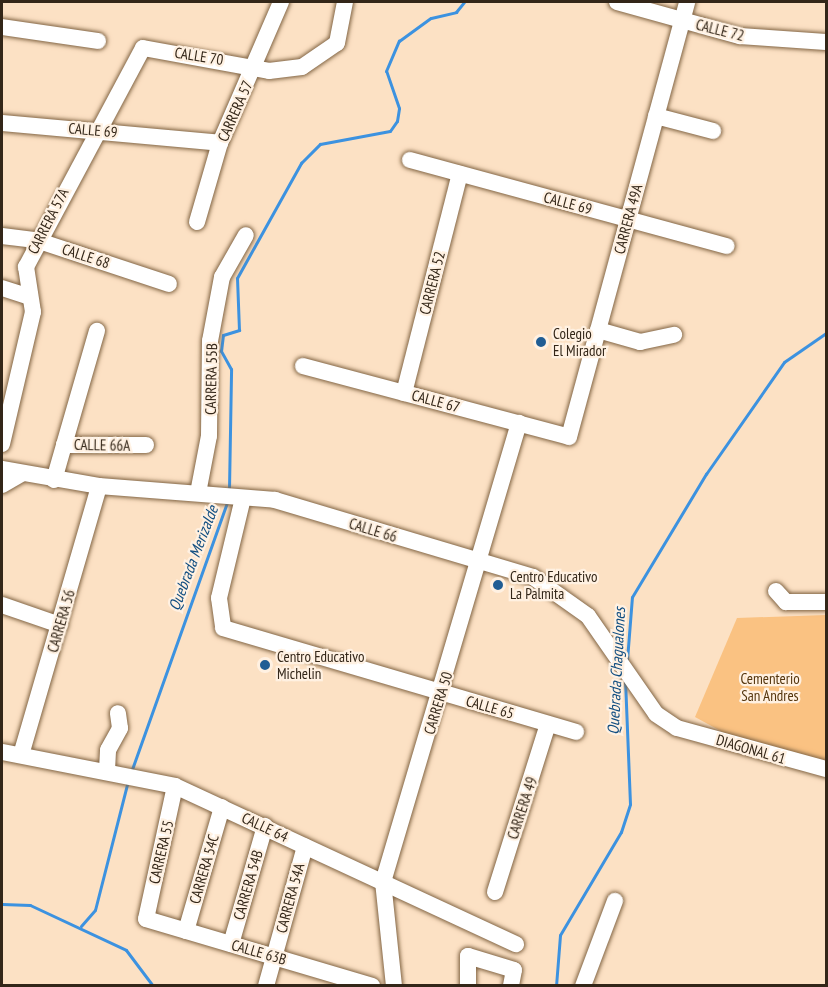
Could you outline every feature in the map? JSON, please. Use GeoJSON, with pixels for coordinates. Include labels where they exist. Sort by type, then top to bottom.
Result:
{"type":"FeatureCollection","features":[{"type":"Feature","properties":{"kind":"street","name":"CARRERA 57"},"geometry":{"type":"LineString","coordinates":[[197,222],[220,142],[281,2]]}},
{"type":"Feature","properties":{"kind":"street","name":"CALLE 70"},"geometry":{"type":"LineString","coordinates":[[143,48],[280,72],[320,59],[341,37],[345,2]]}},
{"type":"Feature","properties":{"kind":"street","name":"CALLE 72"},"geometry":{"type":"LineString","coordinates":[[617,2],[782,43],[826,42]]}},
{"type":"Feature","properties":{"kind":"street","name":"CARRERA 49A"},"geometry":{"type":"LineString","coordinates":[[569,437],[687,2]]}},
{"type":"Feature","properties":{"kind":"street"},"geometry":{"type":"LineString","coordinates":[[2,27],[98,41]]}},
{"type":"Feature","properties":{"kind":"street","name":"CARRERA 57A"},"geometry":{"type":"LineString","coordinates":[[2,444],[9,380],[33,312],[26,267],[36,240],[143,48]]}},
{"type":"Feature","properties":{"kind":"street"},"geometry":{"type":"LineString","coordinates":[[656,116],[713,132]]}},
{"type":"Feature","properties":{"kind":"street","name":"CALLE 69"},"geometry":{"type":"LineString","coordinates":[[2,123],[220,142]]}},
{"type":"Feature","properties":{"kind":"street","name":"CALLE 69"},"geometry":{"type":"LineString","coordinates":[[410,160],[727,246]]}},
{"type":"Feature","properties":{"kind":"street","name":"CARRERA 52"},"geometry":{"type":"LineString","coordinates":[[404,393],[460,174]]}},
{"type":"Feature","properties":{"kind":"street","name":"CARRERA 55B"},"geometry":{"type":"LineString","coordinates":[[198,493],[209,436],[210,341],[222,277],[246,235]]}},
{"type":"Feature","properties":{"kind":"street","name":"CALLE 68"},"geometry":{"type":"LineString","coordinates":[[2,236],[36,240],[169,284]]}},
{"type":"Feature","properties":{"kind":"street"},"geometry":{"type":"LineString","coordinates":[[2,288],[30,297]]}},
{"type":"Feature","properties":{"kind":"street"},"geometry":{"type":"LineString","coordinates":[[598,330],[640,342],[674,335]]}},
{"type":"Feature","properties":{"kind":"street"},"geometry":{"type":"LineString","coordinates":[[54,480],[97,331]]}},
{"type":"Feature","properties":{"kind":"street","name":"CALLE 67"},"geometry":{"type":"LineString","coordinates":[[303,366],[569,437]]}},
{"type":"Feature","properties":{"kind":"street","name":"CARRERA 50"},"geometry":{"type":"LineString","coordinates":[[394,986],[382,882],[441,693],[519,423]]}},
{"type":"Feature","properties":{"kind":"street","name":"CALLE 66A"},"geometry":{"type":"LineString","coordinates":[[62,447],[146,445]]}},
{"type":"Feature","properties":{"kind":"street","name":"CALLE 66"},"geometry":{"type":"LineString","coordinates":[[2,469],[54,480],[99,486],[275,501],[547,583],[588,616],[656,714],[677,728]]}},
{"type":"Feature","properties":{"kind":"street"},"geometry":{"type":"LineString","coordinates":[[2,485],[21,474]]}},
{"type":"Feature","properties":{"kind":"street","name":"CARRERA 56"},"geometry":{"type":"LineString","coordinates":[[21,755],[99,486]]}},
{"type":"Feature","properties":{"kind":"street","name":"CALLE 65"},"geometry":{"type":"LineString","coordinates":[[242,498],[219,598],[224,628],[576,732]]}},
{"type":"Feature","properties":{"kind":"street"},"geometry":{"type":"LineString","coordinates":[[776,591],[786,602],[826,602]]}},
{"type":"Feature","properties":{"kind":"street"},"geometry":{"type":"LineString","coordinates":[[2,605],[60,626]]}},
{"type":"Feature","properties":{"kind":"street"},"geometry":{"type":"LineString","coordinates":[[118,713],[120,728],[108,750],[123,772]]}},
{"type":"Feature","properties":{"kind":"street","name":"CARRERA 49"},"geometry":{"type":"LineString","coordinates":[[495,892],[548,724]]}},
{"type":"Feature","properties":{"kind":"street","name":"DIAGONAL 61"},"geometry":{"type":"LineString","coordinates":[[677,728],[826,769]]}},
{"type":"Feature","properties":{"kind":"street","name":"CALLE 64"},"geometry":{"type":"LineString","coordinates":[[2,752],[123,772],[175,786],[516,944]]}},
{"type":"Feature","properties":{"kind":"street","name":"CARRERA 55"},"geometry":{"type":"LineString","coordinates":[[146,919],[175,786]]}},
{"type":"Feature","properties":{"kind":"street","name":"CARRERA 54C"},"geometry":{"type":"LineString","coordinates":[[186,931],[222,807]]}},
{"type":"Feature","properties":{"kind":"street","name":"CARRERA 54B"},"geometry":{"type":"LineString","coordinates":[[231,944],[265,826]]}},
{"type":"Feature","properties":{"kind":"street","name":"CARRERA 54A"},"geometry":{"type":"LineString","coordinates":[[266,986],[305,846]]}},
{"type":"Feature","properties":{"kind":"street"},"geometry":{"type":"LineString","coordinates":[[583,986],[615,901]]}},
{"type":"Feature","properties":{"kind":"street","name":"CALLE 63B"},"geometry":{"type":"LineString","coordinates":[[146,919],[274,957],[336,980],[372,986]]}},
{"type":"Feature","properties":{"kind":"street"},"geometry":{"type":"LineString","coordinates":[[468,986],[465,956],[512,978]]}},
{"type":"Feature","properties":{"kind":"green space","name":"Cementerio San Andres"},"geometry":{"type":"Polygon","coordinates":[[[826,615],[826,767],[728,735],[695,717],[737,618],[826,615]]]}},
{"type":"Feature","properties":{"kind":"waterway","name":"Quebrada Merizalde"},"geometry":{"type":"LineString","coordinates":[[229,489],[231,369],[221,351],[223,335],[239,330],[237,278],[301,163],[320,144],[390,131],[397,121],[399,108],[386,71],[399,41],[431,18],[456,12],[464,2]]}},
{"type":"Feature","properties":{"kind":"waterway","name":"Quebrada Chagualones"},"geometry":{"type":"LineString","coordinates":[[627,660],[632,597],[706,474],[784,362],[826,333]]}},
{"type":"Feature","properties":{"kind":"waterway","name":"Quebrada Merizalde"},"geometry":{"type":"LineString","coordinates":[[131,772],[227,502]]}},
{"type":"Feature","properties":{"kind":"waterway","name":"Quebrada Chagualones"},"geometry":{"type":"LineString","coordinates":[[556,986],[560,935],[621,832],[630,804],[625,682]]}},
{"type":"Feature","properties":{"kind":"waterway","name":"Quebrada Merizalde"},"geometry":{"type":"LineString","coordinates":[[81,926],[95,910],[128,781]]}},
{"type":"Feature","properties":{"kind":"waterway"},"geometry":{"type":"LineString","coordinates":[[2,904],[30,905],[126,950],[153,986]]}},
{"type":"Feature","properties":{"kind":"place","name":"Colegio El Mirador"},"geometry":{"type":"Point","coordinates":[541,342]}},
{"type":"Feature","properties":{"kind":"place","name":"Centro Educativo La Palmita"},"geometry":{"type":"Point","coordinates":[498,585]}},
{"type":"Feature","properties":{"kind":"place","name":"Centro Educativo Michelin"},"geometry":{"type":"Point","coordinates":[265,665]}}]}
